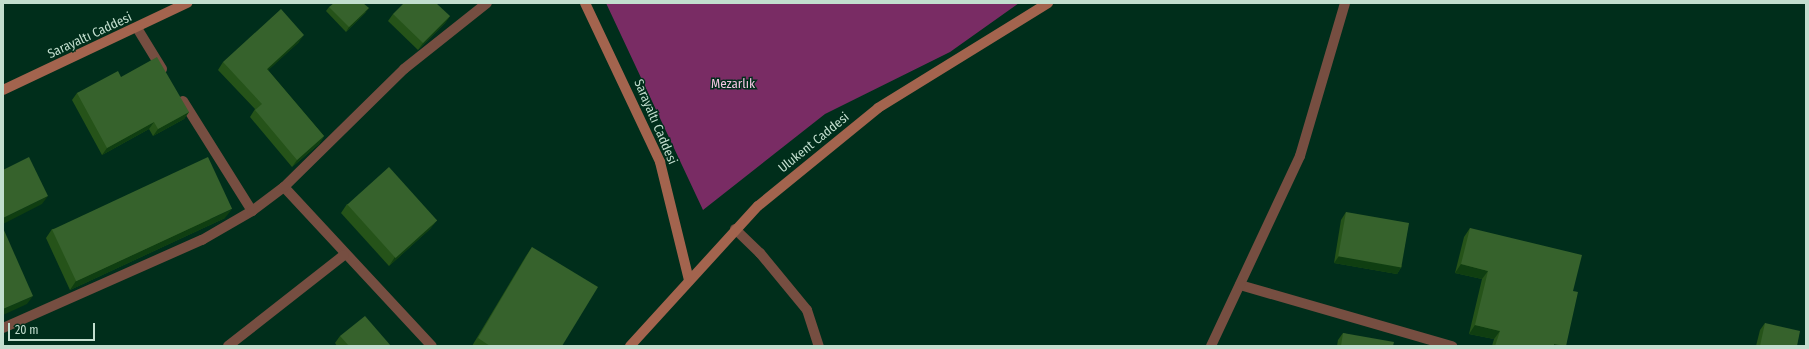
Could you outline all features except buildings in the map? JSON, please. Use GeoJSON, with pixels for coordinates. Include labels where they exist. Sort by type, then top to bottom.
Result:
{"type":"FeatureCollection","features":[{"type":"Feature","properties":{"kind":"street","name":"Sarayaltı Caddesi"},"geometry":{"type":"LineString","coordinates":[[3,90],[137,28],[187,3]]}},
{"type":"Feature","properties":{"kind":"street"},"geometry":{"type":"LineString","coordinates":[[3,328],[202,240],[252,211],[284,187],[404,69],[487,3]]}},
{"type":"Feature","properties":{"kind":"street","name":"Sarayaltı Caddesi"},"geometry":{"type":"LineString","coordinates":[[585,3],[660,162],[689,280]]}},
{"type":"Feature","properties":{"kind":"street","name":"Ulukent Caddesi"},"geometry":{"type":"LineString","coordinates":[[630,346],[735,229],[758,206],[878,108],[1048,3]]}},
{"type":"Feature","properties":{"kind":"street"},"geometry":{"type":"LineString","coordinates":[[1211,346],[1300,156],[1345,3]]}},
{"type":"Feature","properties":{"kind":"street"},"geometry":{"type":"LineString","coordinates":[[137,28],[170,81]]}},
{"type":"Feature","properties":{"kind":"street"},"geometry":{"type":"LineString","coordinates":[[178,94],[252,211]]}},
{"type":"Feature","properties":{"kind":"street"},"geometry":{"type":"LineString","coordinates":[[284,187],[344,255],[432,346]]}},
{"type":"Feature","properties":{"kind":"street"},"geometry":{"type":"LineString","coordinates":[[735,229],[760,253],[807,310],[819,346]]}},
{"type":"Feature","properties":{"kind":"street"},"geometry":{"type":"LineString","coordinates":[[228,346],[344,255]]}},
{"type":"Feature","properties":{"kind":"street"},"geometry":{"type":"LineString","coordinates":[[1240,285],[1452,346]]}},
{"type":"Feature","properties":{"kind":"green space","name":"Mezarlık"},"geometry":{"type":"Polygon","coordinates":[[[606,3],[1019,3],[950,52],[825,114],[703,210],[606,3]]]}}]}
